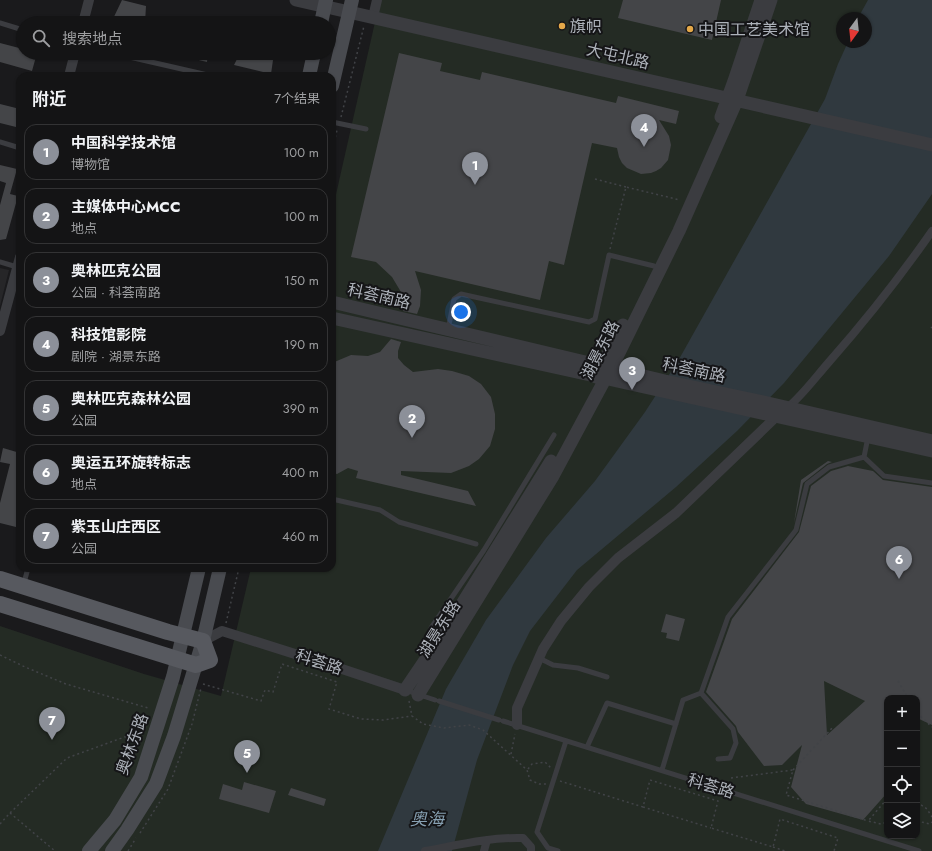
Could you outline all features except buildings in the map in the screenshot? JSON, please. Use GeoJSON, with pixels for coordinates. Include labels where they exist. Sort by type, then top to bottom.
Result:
{"type":"FeatureCollection","features":[{"type":"Feature","properties":{"kind":"main road"},"geometry":{"type":"LineString","coordinates":[[323,16],[326,3]]}},
{"type":"Feature","properties":{"kind":"main road"},"geometry":{"type":"LineString","coordinates":[[335,72],[351,6]]}},
{"type":"Feature","properties":{"kind":"main road"},"geometry":{"type":"LineString","coordinates":[[310,72],[312,60]]}},
{"type":"Feature","properties":{"kind":"main road","name":"奥林东路"},"geometry":{"type":"LineString","coordinates":[[89,851],[115,820],[141,776],[177,660],[198,572]]}},
{"type":"Feature","properties":{"kind":"main road"},"geometry":{"type":"LineString","coordinates":[[0,604],[196,665],[210,660],[203,641],[219,572]]}},
{"type":"Feature","properties":{"kind":"main road"},"geometry":{"type":"LineString","coordinates":[[0,579],[203,641]]}},
{"type":"Feature","properties":{"kind":"main road"},"geometry":{"type":"LineString","coordinates":[[112,851],[156,784],[174,736],[196,665]]}},
{"type":"Feature","properties":{"kind":"street"},"geometry":{"type":"LineString","coordinates":[[85,16],[90,0]]}},
{"type":"Feature","properties":{"kind":"street","name":"大屯北路"},"geometry":{"type":"LineString","coordinates":[[296,0],[351,6],[373,17],[932,145]]}},
{"type":"Feature","properties":{"kind":"street"},"geometry":{"type":"LineString","coordinates":[[373,17],[377,0]]}},
{"type":"Feature","properties":{"kind":"street","name":"湖景东路"},"geometry":{"type":"LineString","coordinates":[[410,692],[553,476],[654,266],[723,112],[733,99],[761,0]]}},
{"type":"Feature","properties":{"kind":"street","name":"湖景东路"},"geometry":{"type":"LineString","coordinates":[[603,372],[679,231],[733,99],[771,0]]}},
{"type":"Feature","properties":{"kind":"street"},"geometry":{"type":"LineString","coordinates":[[70,72],[73,60]]}},
{"type":"Feature","properties":{"kind":"street"},"geometry":{"type":"LineString","coordinates":[[517,725],[517,708],[543,649],[561,620],[588,586],[618,558],[676,513],[798,398],[854,334],[909,264],[932,231]]}},
{"type":"Feature","properties":{"kind":"street"},"geometry":{"type":"LineString","coordinates":[[0,331],[16,273]]}},
{"type":"Feature","properties":{"kind":"street","name":"科荟南路"},"geometry":{"type":"LineString","coordinates":[[336,303],[448,330],[603,372]]}},
{"type":"Feature","properties":{"kind":"street","name":"科荟南路"},"geometry":{"type":"LineString","coordinates":[[336,319],[603,372],[763,407],[868,436],[932,451]]}},
{"type":"Feature","properties":{"kind":"street","name":"科荟南路"},"geometry":{"type":"LineString","coordinates":[[783,412],[932,441]]}},
{"type":"Feature","properties":{"kind":"street","name":"科荟路"},"geometry":{"type":"LineString","coordinates":[[203,641],[222,632],[336,667],[410,692]]}},
{"type":"Feature","properties":{"kind":"street"},"geometry":{"type":"LineString","coordinates":[[425,851],[474,842],[507,838],[523,838],[531,847],[531,851]]}},
{"type":"Feature","properties":{"kind":"street"},"geometry":{"type":"LineString","coordinates":[[484,851],[487,840]]}},
{"type":"Feature","properties":{"kind":"lane"},"geometry":{"type":"LineString","coordinates":[[0,23],[16,28]]}},
{"type":"Feature","properties":{"kind":"lane"},"geometry":{"type":"LineString","coordinates":[[142,60],[195,72]]}},
{"type":"Feature","properties":{"kind":"lane"},"geometry":{"type":"LineString","coordinates":[[336,123],[366,129]]}},
{"type":"Feature","properties":{"kind":"lane"},"geometry":{"type":"LineString","coordinates":[[0,142],[16,147]]}},
{"type":"Feature","properties":{"kind":"lane"},"geometry":{"type":"LineString","coordinates":[[448,330],[454,299],[461,294],[589,322],[595,320],[609,255],[654,266]]}},
{"type":"Feature","properties":{"kind":"lane"},"geometry":{"type":"LineString","coordinates":[[0,262],[16,262]]}},
{"type":"Feature","properties":{"kind":"lane"},"geometry":{"type":"LineString","coordinates":[[432,657],[431,628],[484,550],[554,435]]}},
{"type":"Feature","properties":{"kind":"lane"},"geometry":{"type":"LineString","coordinates":[[864,457],[868,436]]}},
{"type":"Feature","properties":{"kind":"lane"},"geometry":{"type":"LineString","coordinates":[[864,457],[884,476],[932,483]]}},
{"type":"Feature","properties":{"kind":"lane"},"geometry":{"type":"LineString","coordinates":[[662,770],[683,700],[701,693],[728,617],[796,530],[806,484],[829,467],[864,457]]}},
{"type":"Feature","properties":{"kind":"lane"},"geometry":{"type":"LineString","coordinates":[[336,500],[380,510],[399,522],[476,544]]}},
{"type":"Feature","properties":{"kind":"lane"},"geometry":{"type":"LineString","coordinates":[[23,586],[27,572]]}},
{"type":"Feature","properties":{"kind":"lane"},"geometry":{"type":"LineString","coordinates":[[539,658],[553,665],[578,668],[607,677]]}},
{"type":"Feature","properties":{"kind":"lane","name":"科荟路"},"geometry":{"type":"LineString","coordinates":[[410,692],[919,851]]}},
{"type":"Feature","properties":{"kind":"lane"},"geometry":{"type":"LineString","coordinates":[[701,693],[733,729],[736,743],[730,758],[718,759]]}},
{"type":"Feature","properties":{"kind":"lane"},"geometry":{"type":"LineString","coordinates":[[587,747],[607,703],[676,724]]}},
{"type":"Feature","properties":{"kind":"lane"},"geometry":{"type":"LineString","coordinates":[[558,851],[548,848],[537,832],[546,799],[566,740]]}},
{"type":"Feature","properties":{"kind":"path"},"geometry":{"type":"LineString","coordinates":[[336,136],[363,26],[373,17]]}},
{"type":"Feature","properties":{"kind":"path"},"geometry":{"type":"LineString","coordinates":[[595,179],[684,201]]}},
{"type":"Feature","properties":{"kind":"path"},"geometry":{"type":"LineString","coordinates":[[609,255],[626,187]]}},
{"type":"Feature","properties":{"kind":"path"},"geometry":{"type":"LineString","coordinates":[[0,655],[24,667],[66,684],[148,708]]}},
{"type":"Feature","properties":{"kind":"path"},"geometry":{"type":"LineString","coordinates":[[202,684],[261,701],[264,690],[273,692],[282,664],[337,682],[329,709],[368,719],[383,720],[412,716]]}},
{"type":"Feature","properties":{"kind":"path"},"geometry":{"type":"LineString","coordinates":[[898,680],[906,695]]}},
{"type":"Feature","properties":{"kind":"path"},"geometry":{"type":"LineString","coordinates":[[410,692],[409,704],[412,716],[423,724],[444,728],[469,725],[483,730],[527,770],[530,780],[539,784],[547,784],[554,779]]}},
{"type":"Feature","properties":{"kind":"path"},"geometry":{"type":"LineString","coordinates":[[920,716],[932,727]]}},
{"type":"Feature","properties":{"kind":"path"},"geometry":{"type":"LineString","coordinates":[[511,754],[517,725]]}},
{"type":"Feature","properties":{"kind":"path"},"geometry":{"type":"LineString","coordinates":[[833,727],[793,770],[786,794],[868,821],[881,824],[884,823]]}},
{"type":"Feature","properties":{"kind":"path"},"geometry":{"type":"LineString","coordinates":[[0,824],[10,812],[67,758],[141,731]]}},
{"type":"Feature","properties":{"kind":"path"},"geometry":{"type":"LineString","coordinates":[[527,770],[532,764],[545,762],[552,768],[554,779]]}},
{"type":"Feature","properties":{"kind":"path"},"geometry":{"type":"LineString","coordinates":[[731,778],[793,770]]}},
{"type":"Feature","properties":{"kind":"path"},"geometry":{"type":"LineString","coordinates":[[554,779],[785,851]]}},
{"type":"Feature","properties":{"kind":"path"},"geometry":{"type":"LineString","coordinates":[[643,807],[650,780],[718,801],[711,828]]}},
{"type":"Feature","properties":{"kind":"path"},"geometry":{"type":"LineString","coordinates":[[868,821],[884,802]]}},
{"type":"Feature","properties":{"kind":"path"},"geometry":{"type":"LineString","coordinates":[[918,803],[927,809],[932,817]]}},
{"type":"Feature","properties":{"kind":"path"},"geometry":{"type":"LineString","coordinates":[[10,812],[55,851]]}},
{"type":"Feature","properties":{"kind":"path"},"geometry":{"type":"LineString","coordinates":[[773,847],[780,819],[838,838],[834,851]]}},
{"type":"Feature","properties":{"kind":"path"},"geometry":{"type":"LineString","coordinates":[[920,822],[930,824],[932,822]]}},
{"type":"Feature","properties":{"kind":"shaded area"},"geometry":{"type":"Polygon","coordinates":[[[380,0],[932,0],[932,851],[0,851],[0,626],[144,674],[221,696],[250,572],[336,572],[336,194],[380,0]]]}},
{"type":"Feature","properties":{"kind":"shaded area"},"geometry":{"type":"Polygon","coordinates":[[[0,268],[9,270],[0,306],[0,268]]]}},
{"type":"Feature","properties":{"kind":"water","name":"奥海"},"geometry":{"type":"Polygon","coordinates":[[[868,0],[932,0],[932,194],[889,256],[784,383],[737,431],[676,487],[577,570],[530,631],[513,665],[477,760],[452,851],[378,851],[446,689],[486,620],[546,538],[595,481],[645,412],[678,361],[825,99],[845,48],[872,48],[872,12],[861,12],[868,0]]]}},
{"type":"Feature","properties":{"kind":"place","name":"旗帜"},"geometry":{"type":"Point","coordinates":[562,26]}},
{"type":"Feature","properties":{"kind":"place","name":"中国工艺美术馆"},"geometry":{"type":"Point","coordinates":[690,29]}},
{"type":"Feature","properties":{"kind":"place","name":"科技馆影院"},"geometry":{"type":"Point","coordinates":[644,147]}},
{"type":"Feature","properties":{"kind":"place","name":"中国科学技术馆"},"geometry":{"type":"Point","coordinates":[475,185]}},
{"type":"Feature","properties":{"kind":"place","name":"奥林匹克公园"},"geometry":{"type":"Point","coordinates":[632,390]}},
{"type":"Feature","properties":{"kind":"place","name":"主媒体中心MCC"},"geometry":{"type":"Point","coordinates":[412,438]}},
{"type":"Feature","properties":{"kind":"place","name":"奥运五环旋转标志"},"geometry":{"type":"Point","coordinates":[899,579]}},
{"type":"Feature","properties":{"kind":"place","name":"紫玉山庄西区"},"geometry":{"type":"Point","coordinates":[52,740]}},
{"type":"Feature","properties":{"kind":"place","name":"奥林匹克森林公园"},"geometry":{"type":"Point","coordinates":[247,773]}}]}
